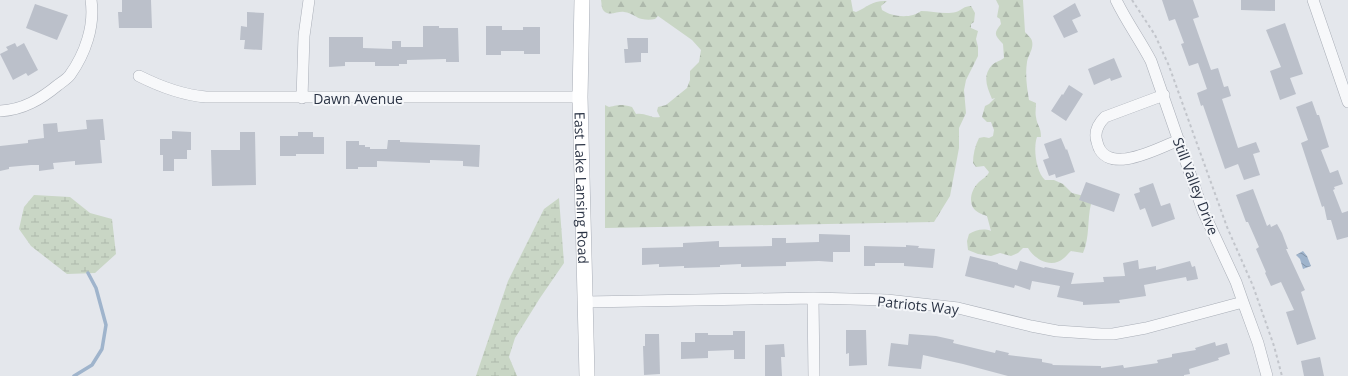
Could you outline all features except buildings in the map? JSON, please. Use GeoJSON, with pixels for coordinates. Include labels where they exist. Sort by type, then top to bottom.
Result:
{"type":"FeatureCollection","features":[{"type":"Feature","properties":{"kind":"main road","name":"East Lake Lansing Road"},"geometry":{"type":"LineString","coordinates":[[582,0],[580,97],[587,376]]}},
{"type":"Feature","properties":{"kind":"street"},"geometry":{"type":"LineString","coordinates":[[0,111],[9,111],[43,97],[69,77],[82,56],[90,32],[92,8],[91,0]]}},
{"type":"Feature","properties":{"kind":"street"},"geometry":{"type":"LineString","coordinates":[[302,98],[304,36],[309,0]]}},
{"type":"Feature","properties":{"kind":"street","name":"Still Valley Drive"},"geometry":{"type":"LineString","coordinates":[[1116,0],[1122,13],[1150,59],[1204,211],[1236,282],[1258,343],[1267,376]]}},
{"type":"Feature","properties":{"kind":"street"},"geometry":{"type":"LineString","coordinates":[[1313,0],[1348,102]]}},
{"type":"Feature","properties":{"kind":"street","name":"Dawn Avenue"},"geometry":{"type":"LineString","coordinates":[[139,76],[163,88],[193,96],[302,98],[580,97]]}},
{"type":"Feature","properties":{"kind":"street"},"geometry":{"type":"LineString","coordinates":[[1164,95],[1106,117],[1101,121],[1097,128],[1097,145],[1109,158],[1126,160],[1179,140]]}},
{"type":"Feature","properties":{"kind":"street"},"geometry":{"type":"LineString","coordinates":[[813,298],[814,376]]}},
{"type":"Feature","properties":{"kind":"street","name":"Patriots Way"},"geometry":{"type":"LineString","coordinates":[[586,302],[813,298],[887,300],[958,308],[1057,332],[1101,334],[1113,334],[1146,328],[1243,302]]}},
{"type":"Feature","properties":{"kind":"path"},"geometry":{"type":"LineString","coordinates":[[1132,0],[1155,35],[1169,66],[1227,227],[1261,306],[1282,376]]}},
{"type":"Feature","properties":{"kind":"green space"},"geometry":{"type":"Polygon","coordinates":[[[601,0],[851,0],[853,11],[856,12],[874,3],[887,1],[881,6],[882,10],[896,16],[917,14],[921,11],[952,13],[971,6],[975,13],[974,22],[971,24],[971,28],[978,31],[976,39],[978,56],[966,80],[964,90],[966,113],[959,128],[959,148],[950,196],[934,222],[605,228],[605,105],[609,107],[620,105],[628,106],[632,107],[636,114],[660,117],[657,111],[658,107],[666,105],[687,88],[690,80],[690,71],[699,62],[701,50],[692,40],[658,16],[655,19],[647,20],[630,13],[607,13],[603,10],[601,0]]]}},
{"type":"Feature","properties":{"kind":"green space"},"geometry":{"type":"Polygon","coordinates":[[[996,0],[1023,0],[1025,32],[1032,41],[1032,49],[1028,57],[1026,67],[1027,86],[1029,100],[1036,103],[1036,115],[1041,133],[1041,137],[1037,137],[1035,147],[1039,171],[1045,180],[1054,180],[1063,184],[1072,193],[1084,196],[1091,204],[1088,235],[1083,253],[1071,251],[1064,258],[1054,263],[1044,262],[1035,256],[1028,248],[1023,248],[1018,253],[1011,256],[1000,253],[991,256],[978,254],[968,250],[967,241],[969,234],[980,230],[991,231],[987,216],[975,210],[972,204],[971,196],[976,186],[986,177],[989,172],[984,166],[976,167],[973,163],[974,150],[979,138],[989,138],[993,136],[994,130],[991,122],[987,122],[982,117],[985,106],[995,98],[992,99],[988,90],[986,77],[992,65],[1004,58],[1003,44],[996,34],[1001,24],[1000,19],[997,17],[999,6],[996,0]]]}},
{"type":"Feature","properties":{"kind":"green space"},"geometry":{"type":"Polygon","coordinates":[[[34,195],[70,197],[90,213],[112,219],[116,254],[95,273],[67,274],[31,246],[19,229],[24,207],[34,195]]]}},
{"type":"Feature","properties":{"kind":"green space"},"geometry":{"type":"Polygon","coordinates":[[[559,198],[564,263],[515,338],[509,357],[517,376],[476,376],[508,281],[544,209],[559,198]]]}},
{"type":"Feature","properties":{"kind":"water"},"geometry":{"type":"Polygon","coordinates":[[[1303,251],[1311,266],[1303,269],[1300,259],[1296,255],[1303,251]]]}},
{"type":"Feature","properties":{"kind":"waterway"},"geometry":{"type":"LineString","coordinates":[[74,376],[92,365],[102,349],[106,325],[96,288],[88,273]]}}]}
